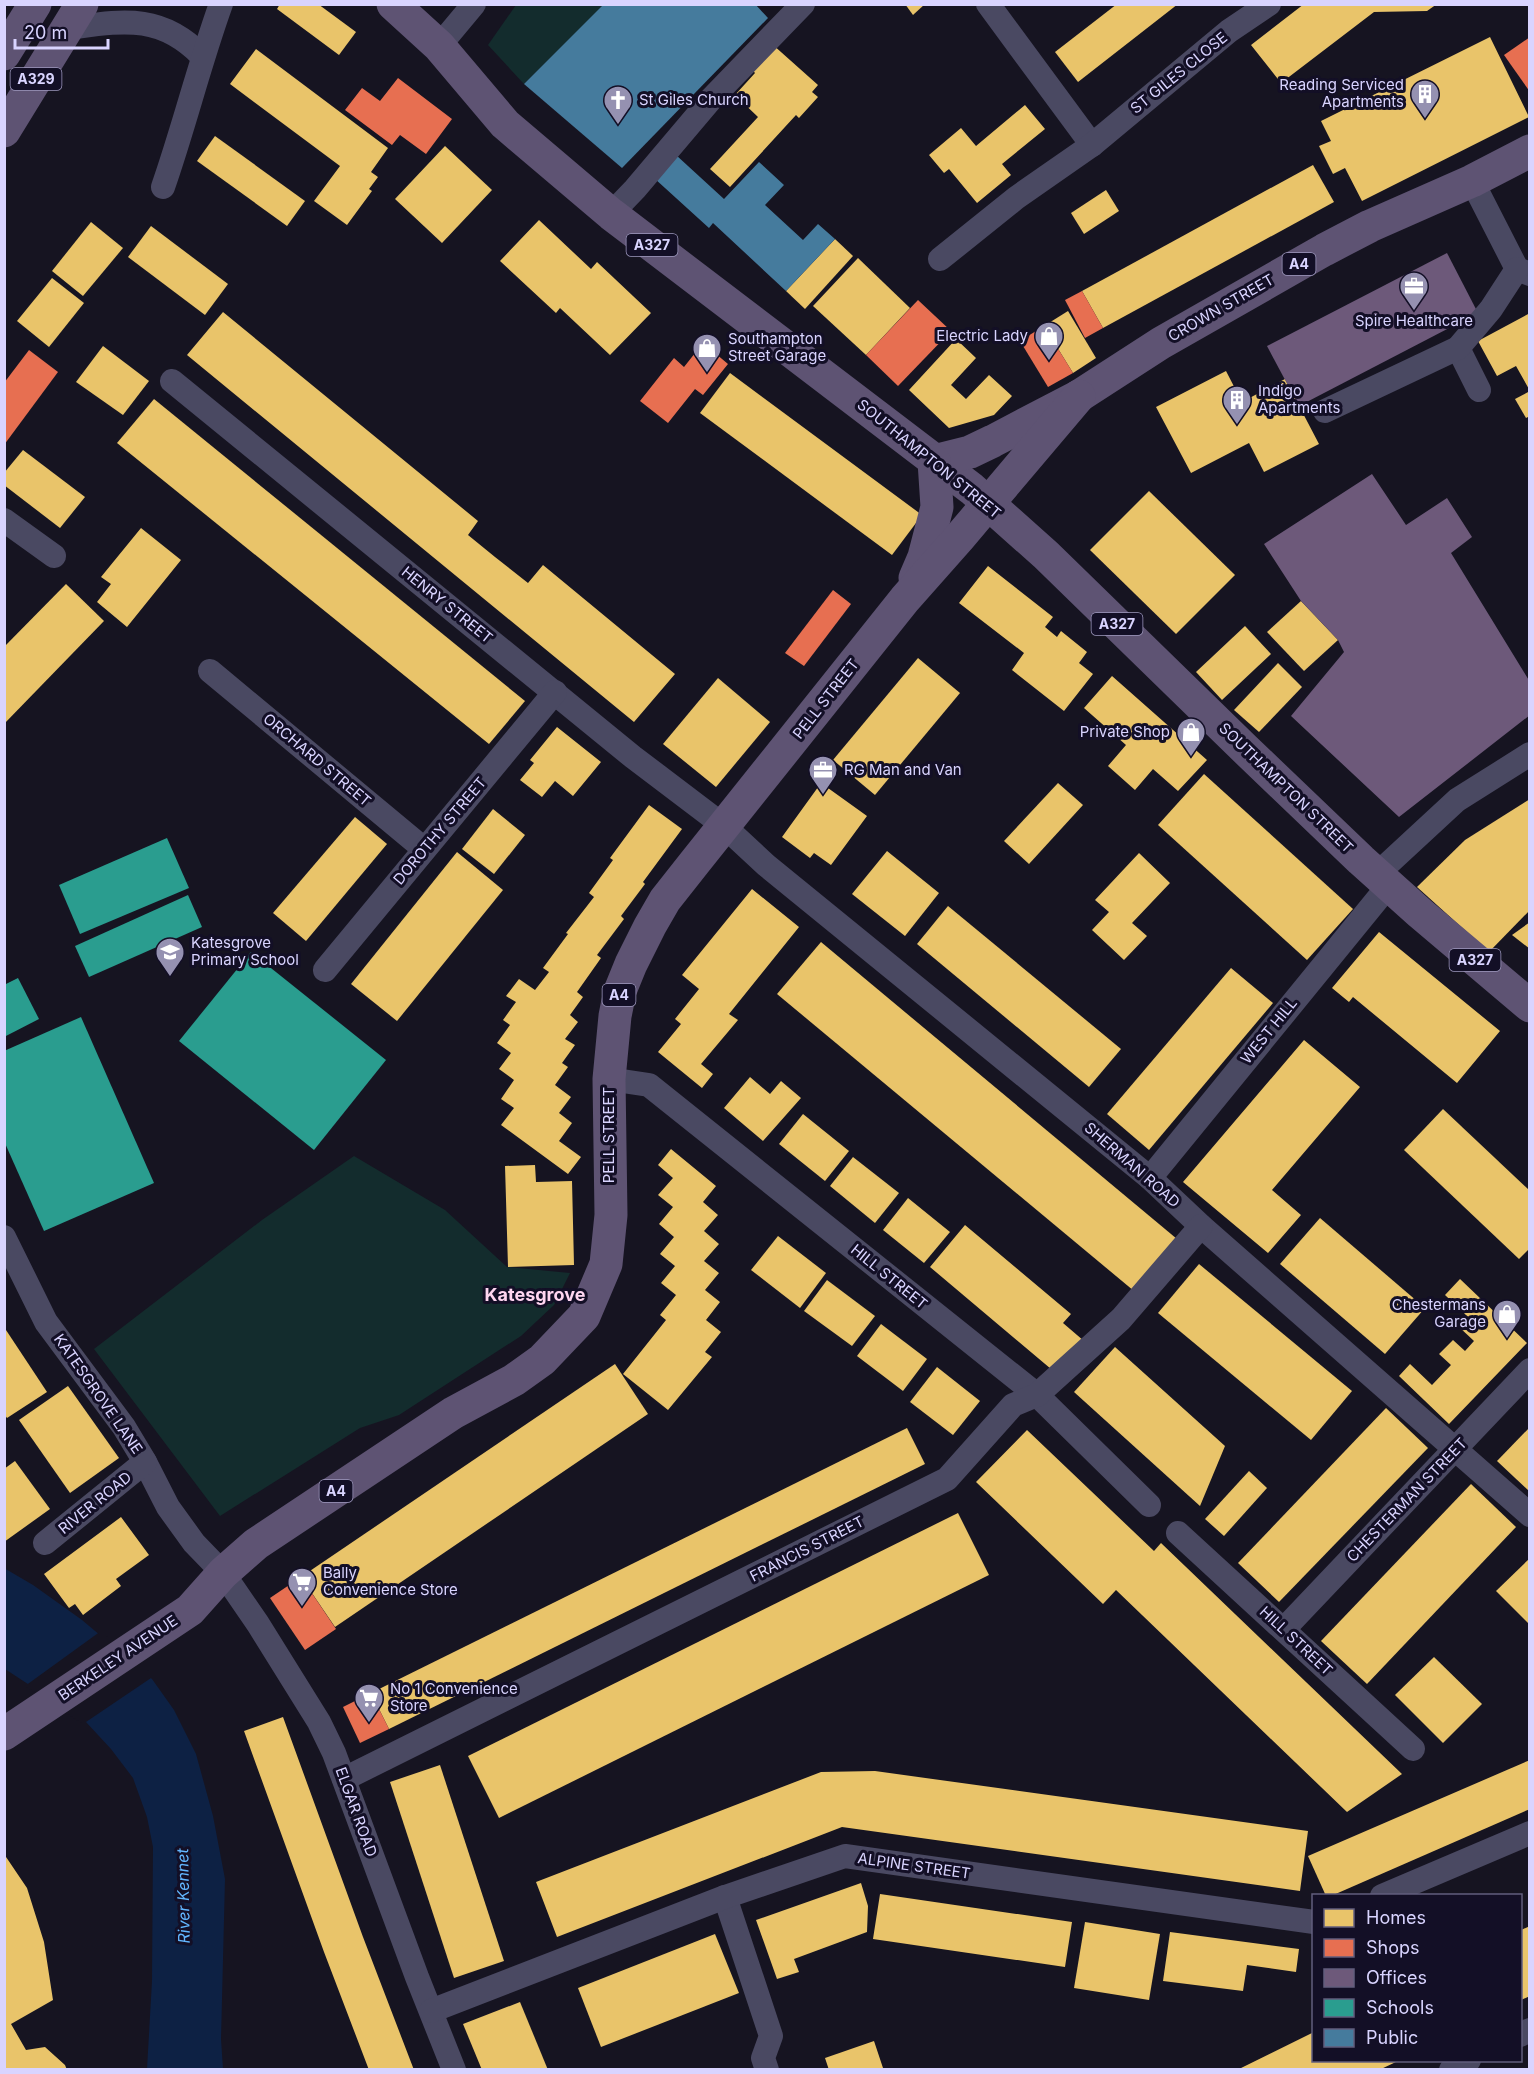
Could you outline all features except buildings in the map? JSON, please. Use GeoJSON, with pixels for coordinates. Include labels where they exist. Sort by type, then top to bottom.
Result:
{"type":"FeatureCollection","features":[{"type":"Feature","properties":{"kind":"main road","name":"A329"},"geometry":{"type":"LineString","coordinates":[[4,54],[35,4]]}},
{"type":"Feature","properties":{"kind":"main road","name":"SOUTHAMPTON STREET"},"geometry":{"type":"LineString","coordinates":[[393,4],[440,46],[505,124],[611,214],[988,503],[1046,555],[1235,740],[1383,880],[1530,1006]]}},
{"type":"Feature","properties":{"kind":"main road","name":"A329"},"geometry":{"type":"LineString","coordinates":[[4,131],[75,16]]}},
{"type":"Feature","properties":{"kind":"main road","name":"CROWN STREET"},"geometry":{"type":"LineString","coordinates":[[934,461],[970,452],[1079,396],[1161,343],[1324,250],[1371,226],[1472,181],[1530,151]]}},
{"type":"Feature","properties":{"kind":"main road","name":"CROWN STREET"},"geometry":{"type":"LineString","coordinates":[[988,503],[1079,396]]}},
{"type":"Feature","properties":{"kind":"main road","name":"PELL STREET"},"geometry":{"type":"LineString","coordinates":[[905,599],[924,557],[937,507],[934,461]]}},
{"type":"Feature","properties":{"kind":"main road","name":"PELL STREET"},"geometry":{"type":"LineString","coordinates":[[222,1573],[256,1544],[453,1413],[514,1380],[542,1360],[584,1316],[606,1263],[611,1215],[609,1079],[615,1016],[620,991],[631,964],[665,900],[905,599],[988,503]]}},
{"type":"Feature","properties":{"kind":"main road","name":"BERKELEY AVENUE"},"geometry":{"type":"LineString","coordinates":[[4,1734],[190,1610],[222,1573]]}},
{"type":"Feature","properties":{"kind":"street"},"geometry":{"type":"LineString","coordinates":[[163,187],[179,141],[202,56],[221,4]]}},
{"type":"Feature","properties":{"kind":"street"},"geometry":{"type":"LineString","coordinates":[[440,46],[474,4]]}},
{"type":"Feature","properties":{"kind":"street"},"geometry":{"type":"LineString","coordinates":[[611,214],[712,98],[803,4]]}},
{"type":"Feature","properties":{"kind":"street"},"geometry":{"type":"LineString","coordinates":[[988,4],[1092,145]]}},
{"type":"Feature","properties":{"kind":"street","name":"ST GILES CLOSE"},"geometry":{"type":"LineString","coordinates":[[940,259],[1016,198],[1092,145],[1229,31],[1269,4]]}},
{"type":"Feature","properties":{"kind":"street"},"geometry":{"type":"LineString","coordinates":[[75,16],[143,22],[187,41],[202,56]]}},
{"type":"Feature","properties":{"kind":"street"},"geometry":{"type":"LineString","coordinates":[[1325,411],[1458,348],[1523,271],[1472,181]]}},
{"type":"Feature","properties":{"kind":"street"},"geometry":{"type":"LineString","coordinates":[[1458,348],[1479,390]]}},
{"type":"Feature","properties":{"kind":"street","name":"HENRY STREET"},"geometry":{"type":"LineString","coordinates":[[172,381],[633,757],[724,826]]}},
{"type":"Feature","properties":{"kind":"street"},"geometry":{"type":"LineString","coordinates":[[4,520],[54,556]]}},
{"type":"Feature","properties":{"kind":"street","name":"ORCHARD STREET"},"geometry":{"type":"LineString","coordinates":[[210,671],[424,849]]}},
{"type":"Feature","properties":{"kind":"street","name":"DOROTHY STREET"},"geometry":{"type":"LineString","coordinates":[[325,970],[555,692]]}},
{"type":"Feature","properties":{"kind":"street","name":"WEST HILL"},"geometry":{"type":"LineString","coordinates":[[1150,1178],[1383,880],[1457,800],[1530,754]]}},
{"type":"Feature","properties":{"kind":"street","name":"SHERMAN ROAD"},"geometry":{"type":"LineString","coordinates":[[724,826],[775,873],[1150,1178],[1201,1226],[1530,1515]]}},
{"type":"Feature","properties":{"kind":"street","name":"HILL STREET"},"geometry":{"type":"LineString","coordinates":[[609,1079],[649,1085],[1037,1395],[1149,1505]]}},
{"type":"Feature","properties":{"kind":"street","name":"FRANCIS STREET"},"geometry":{"type":"LineString","coordinates":[[344,1779],[947,1479],[1014,1406],[1037,1395],[1121,1319],[1201,1226]]}},
{"type":"Feature","properties":{"kind":"street","name":"KATESGROVE LANE"},"geometry":{"type":"LineString","coordinates":[[4,1237],[46,1322],[124,1427],[168,1507],[194,1543],[222,1573]]}},
{"type":"Feature","properties":{"kind":"street","name":"CHESTERMAN STREET"},"geometry":{"type":"LineString","coordinates":[[1284,1629],[1530,1370]]}},
{"type":"Feature","properties":{"kind":"street","name":"RIVER ROAD"},"geometry":{"type":"LineString","coordinates":[[45,1543],[145,1462]]}},
{"type":"Feature","properties":{"kind":"street","name":"HILL STREET"},"geometry":{"type":"LineString","coordinates":[[1178,1533],[1413,1749]]}},
{"type":"Feature","properties":{"kind":"street","name":"ELGAR ROAD"},"geometry":{"type":"LineString","coordinates":[[222,1573],[258,1624],[319,1722],[344,1779],[454,2070]]}},
{"type":"Feature","properties":{"kind":"street"},"geometry":{"type":"LineString","coordinates":[[1387,1894],[1530,1833]]}},
{"type":"Feature","properties":{"kind":"street","name":"ALPINE STREET"},"geometry":{"type":"LineString","coordinates":[[431,2011],[725,1897],[845,1857],[1312,1922]]}},
{"type":"Feature","properties":{"kind":"street"},"geometry":{"type":"LineString","coordinates":[[725,1897],[771,2036],[763,2058],[767,2070]]}},
{"type":"Feature","properties":{"kind":"street"},"geometry":{"type":"LineString","coordinates":[[1451,2070],[1467,2062]]}},
{"type":"Feature","properties":{"kind":"green space"},"geometry":{"type":"Polygon","coordinates":[[[516,5],[604,5],[524,84],[488,45],[516,5]]]}},
{"type":"Feature","properties":{"kind":"green space"},"geometry":{"type":"Polygon","coordinates":[[[354,1156],[445,1210],[507,1267],[570,1273],[554,1305],[521,1336],[399,1415],[360,1428],[220,1516],[94,1349],[262,1220],[354,1156]]]}},
{"type":"Feature","properties":{"kind":"water","name":"River Kennet"},"geometry":{"type":"Polygon","coordinates":[[[4,1568],[33,1585],[82,1620],[152,1679],[174,1710],[196,1754],[213,1816],[225,1879],[221,2039],[223,2069],[147,2069],[152,1981],[153,1847],[147,1817],[133,1778],[86,1722],[5,1669],[4,1568]]]}},
{"type":"Feature","properties":{"kind":"pier"},"geometry":{"type":"Polygon","coordinates":[[[101,1631],[154,1676],[83,1724],[25,1686],[101,1631]]]}},
{"type":"Feature","properties":{"kind":"place","name":"Reading Serviced Apartments"},"geometry":{"type":"Point","coordinates":[1425,120]}},
{"type":"Feature","properties":{"kind":"place","name":"St Giles Church"},"geometry":{"type":"Point","coordinates":[618,126]}},
{"type":"Feature","properties":{"kind":"place","name":"Spire Healthcare"},"geometry":{"type":"Point","coordinates":[1414,312]}},
{"type":"Feature","properties":{"kind":"place","name":"Electric Lady"},"geometry":{"type":"Point","coordinates":[1049,362]}},
{"type":"Feature","properties":{"kind":"place","name":"Southampton Street Garage"},"geometry":{"type":"Point","coordinates":[707,374]}},
{"type":"Feature","properties":{"kind":"place","name":"Indigo Apartments"},"geometry":{"type":"Point","coordinates":[1237,426]}},
{"type":"Feature","properties":{"kind":"place","name":"Private Shop"},"geometry":{"type":"Point","coordinates":[1191,758]}},
{"type":"Feature","properties":{"kind":"place","name":"RG Man and Van"},"geometry":{"type":"Point","coordinates":[823,796]}},
{"type":"Feature","properties":{"kind":"place","name":"Katesgrove Primary School"},"geometry":{"type":"Point","coordinates":[170,978]}},
{"type":"Feature","properties":{"kind":"place","name":"Chestermans Garage"},"geometry":{"type":"Point","coordinates":[1507,1340]}},
{"type":"Feature","properties":{"kind":"place","name":"Bally Convenience Store"},"geometry":{"type":"Point","coordinates":[302,1608]}},
{"type":"Feature","properties":{"kind":"place","name":"No 1 Convenience Store"},"geometry":{"type":"Point","coordinates":[369,1724]}},
{"type":"Feature","properties":{"kind":"district","name":"Katesgrove"},"geometry":{"type":"Point","coordinates":[535,1295]}}]}
